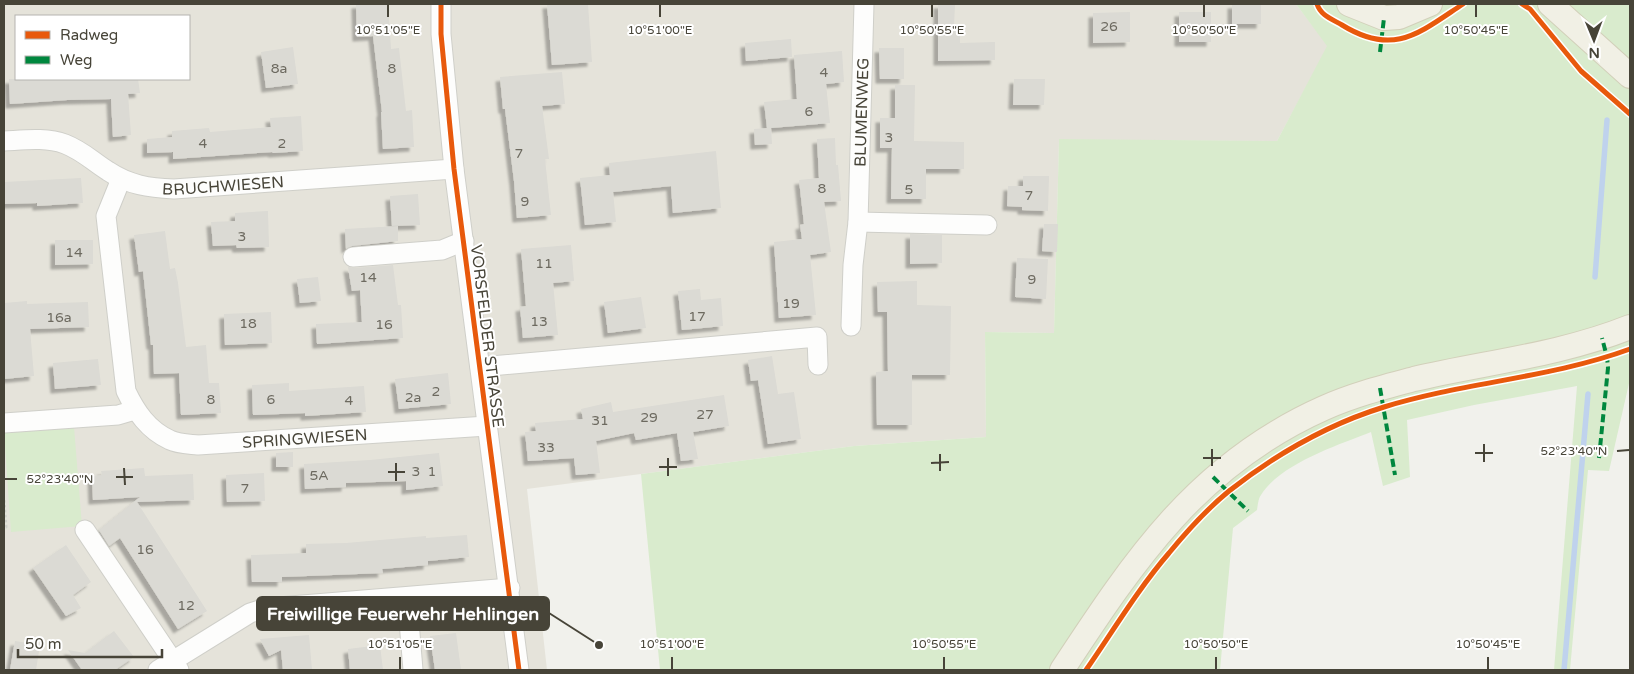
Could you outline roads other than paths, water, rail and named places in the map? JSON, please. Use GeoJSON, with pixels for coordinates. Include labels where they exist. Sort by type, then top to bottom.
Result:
{"type":"FeatureCollection","features":[{"type":"Feature","properties":{"kind":"main road"},"geometry":{"type":"LineString","coordinates":[[1349,4],[1384,18],[1399,17],[1425,5]]}},
{"type":"Feature","properties":{"kind":"main road"},"geometry":{"type":"LineString","coordinates":[[1550,4],[1630,76]]}},
{"type":"Feature","properties":{"kind":"main road"},"geometry":{"type":"LineString","coordinates":[[1587,38],[1630,88]]}},
{"type":"Feature","properties":{"kind":"main road"},"geometry":{"type":"LineString","coordinates":[[1564,349],[1630,311]]}},
{"type":"Feature","properties":{"kind":"main road"},"geometry":{"type":"LineString","coordinates":[[1062,670],[1115,590],[1180,509],[1214,477],[1270,436],[1326,407],[1380,388],[1466,368],[1564,349],[1602,338],[1630,327]]}},
{"type":"Feature","properties":{"kind":"street","name":"VORSFELDER STRASSE"},"geometry":{"type":"LineString","coordinates":[[441,4],[440,34],[454,168],[510,588],[519,670]]}},
{"type":"Feature","properties":{"kind":"street","name":"BLUMENWEG"},"geometry":{"type":"LineString","coordinates":[[851,326],[852,265],[858,222],[864,4]]}},
{"type":"Feature","properties":{"kind":"street","name":"BRUCHWIESEN"},"geometry":{"type":"LineString","coordinates":[[4,141],[34,139],[64,143],[86,154],[121,179],[146,187],[174,189],[454,168]]}},
{"type":"Feature","properties":{"kind":"street","name":"SPRINGWIESEN"},"geometry":{"type":"LineString","coordinates":[[121,179],[106,216],[126,391],[135,410],[150,427],[171,441],[198,445],[487,426]]}},
{"type":"Feature","properties":{"kind":"street"},"geometry":{"type":"LineString","coordinates":[[858,222],[987,225]]}},
{"type":"Feature","properties":{"kind":"street"},"geometry":{"type":"LineString","coordinates":[[353,257],[442,250],[464,241]]}},
{"type":"Feature","properties":{"kind":"street","name":"VORSFELDER STRASSE"},"geometry":{"type":"LineString","coordinates":[[480,367],[817,337],[818,364]]}},
{"type":"Feature","properties":{"kind":"street"},"geometry":{"type":"LineString","coordinates":[[4,423],[118,416],[135,410]]}},
{"type":"Feature","properties":{"kind":"street"},"geometry":{"type":"LineString","coordinates":[[84,530],[170,667],[250,613],[266,608],[510,588]]}},
{"type":"Feature","properties":{"kind":"street"},"geometry":{"type":"LineString","coordinates":[[407,597],[414,670]]}},
{"type":"Feature","properties":{"kind":"waterway"},"geometry":{"type":"LineString","coordinates":[[1595,277],[1607,120]]}},
{"type":"Feature","properties":{"kind":"waterway"},"geometry":{"type":"LineString","coordinates":[[1564,670],[1588,394]]}},
{"type":"Feature","properties":{"kind":"place","name":"Freiwillige Feuerwehr Hehlingen"},"geometry":{"type":"Point","coordinates":[599,645]}}]}
